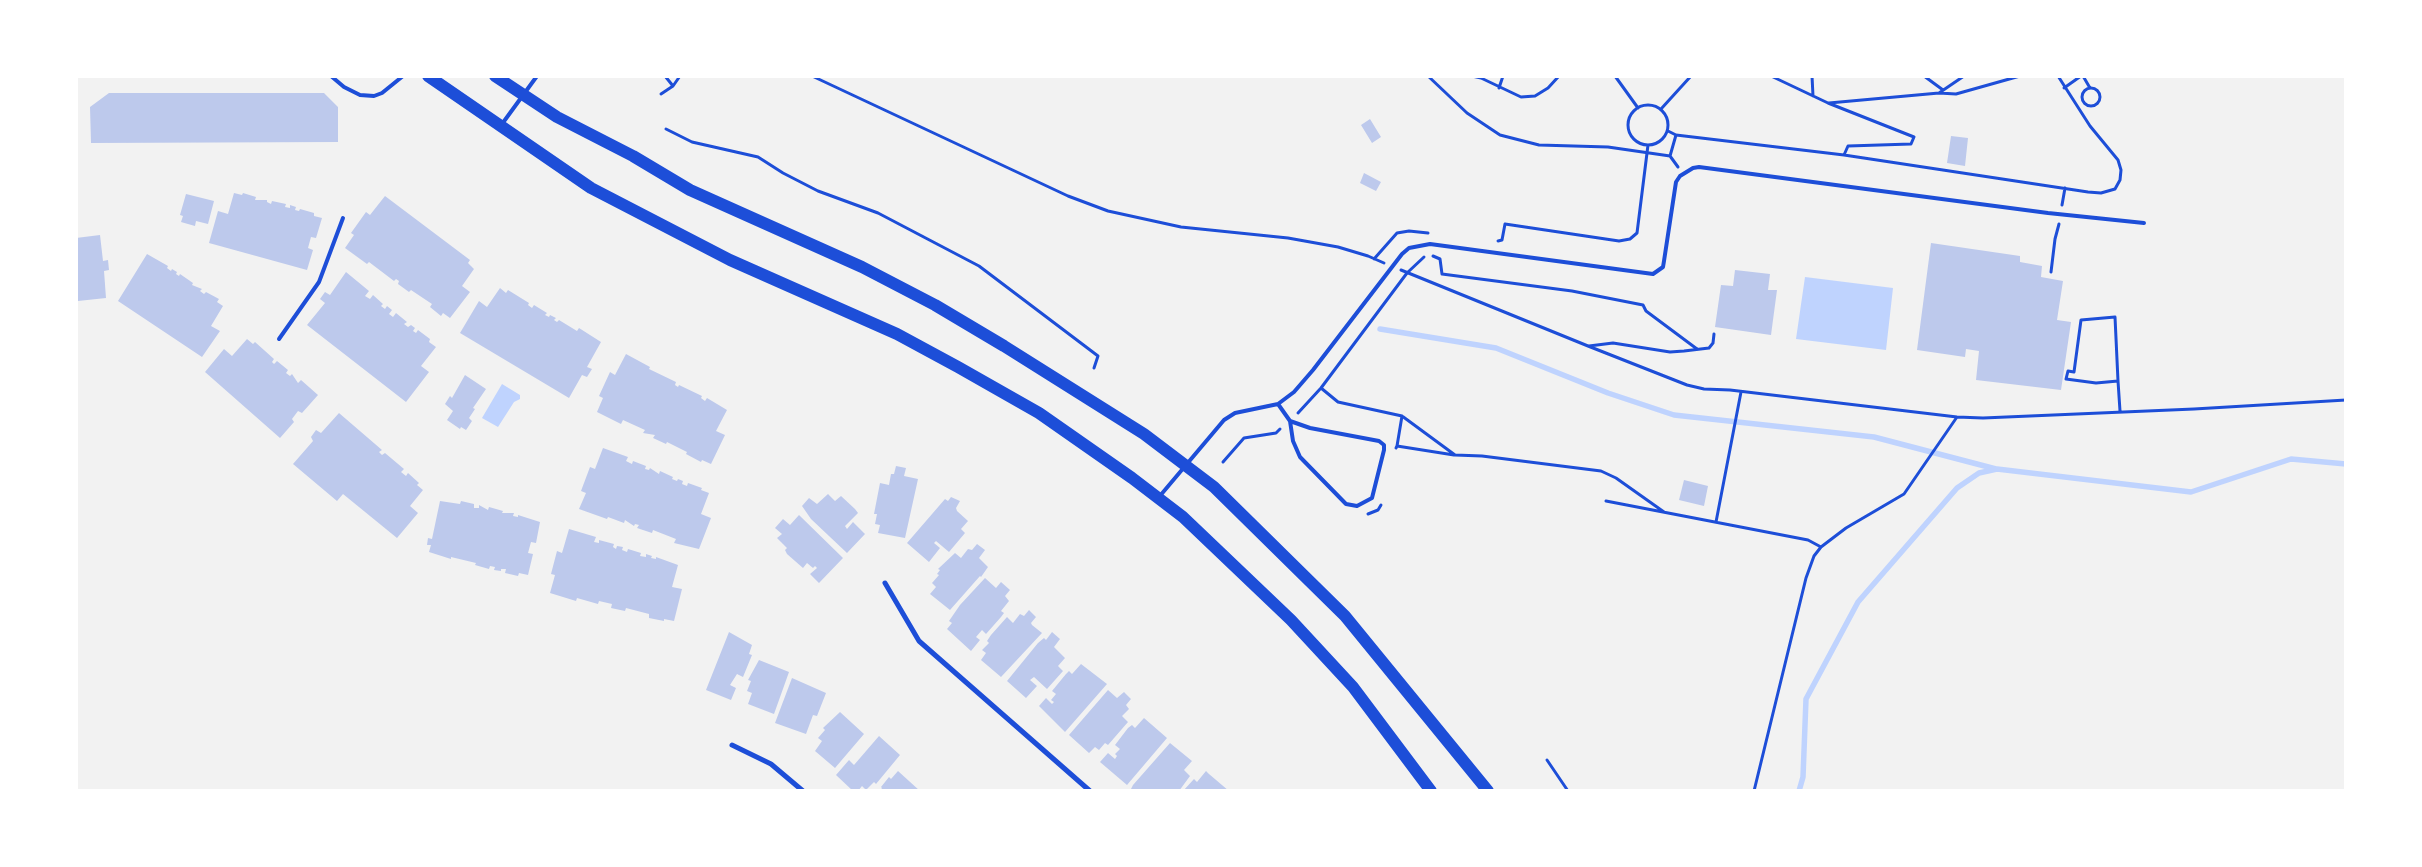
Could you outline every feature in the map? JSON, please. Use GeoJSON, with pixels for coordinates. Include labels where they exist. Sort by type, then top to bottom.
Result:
{"type":"FeatureCollection","features":[{"type":"Feature","properties":{"kind":"main road"},"geometry":{"type":"LineString","coordinates":[[428,76],[591,188],[730,260],[897,334],[1039,413],[1158,498],[1196,529],[1291,620],[1353,687],[1431,791]]}},
{"type":"Feature","properties":{"kind":"main road"},"geometry":{"type":"LineString","coordinates":[[495,76],[557,117],[633,156],[690,190],[862,267],[935,305],[1144,434],[1214,487],[1345,616],[1488,791]]}},
{"type":"Feature","properties":{"kind":"street"},"geometry":{"type":"LineString","coordinates":[[885,583],[919,641],[1090,791]]}},
{"type":"Feature","properties":{"kind":"street"},"geometry":{"type":"LineString","coordinates":[[732,745],[771,764],[803,791]]}},
{"type":"Feature","properties":{"kind":"lane"},"geometry":{"type":"LineString","coordinates":[[331,76],[344,87],[360,95],[374,96],[382,93],[403,76]]}},
{"type":"Feature","properties":{"kind":"lane"},"geometry":{"type":"LineString","coordinates":[[500,126],[537,76]]}},
{"type":"Feature","properties":{"kind":"lane"},"geometry":{"type":"LineString","coordinates":[[1158,498],[1224,420],[1235,413],[1278,404],[1294,392],[1314,370],[1409,248],[1430,244],[1653,274],[1663,267],[1676,182],[1682,174],[1699,167],[2144,223]]}},
{"type":"Feature","properties":{"kind":"lane"},"geometry":{"type":"LineString","coordinates":[[279,339],[319,282],[342,218]]}},
{"type":"Feature","properties":{"kind":"lane"},"geometry":{"type":"LineString","coordinates":[[1278,404],[1290,421],[1293,441],[1300,457],[1346,504],[1357,506],[1372,498],[1384,445],[1379,441],[1310,428],[1290,421]]}},
{"type":"Feature","properties":{"kind":"path"},"geometry":{"type":"LineString","coordinates":[[666,76],[673,86]]}},
{"type":"Feature","properties":{"kind":"path"},"geometry":{"type":"LineString","coordinates":[[661,94],[673,86],[680,76]]}},
{"type":"Feature","properties":{"kind":"path"},"geometry":{"type":"LineString","coordinates":[[812,76],[1068,196],[1108,211],[1181,227],[1296,239],[1338,247],[1376,260],[1397,234],[1408,231],[1435,234]]}},
{"type":"Feature","properties":{"kind":"path"},"geometry":{"type":"LineString","coordinates":[[1428,76],[1487,128],[1513,140],[1539,145],[1608,147],[1670,156],[1682,174]]}},
{"type":"Feature","properties":{"kind":"path"},"geometry":{"type":"LineString","coordinates":[[1472,76],[1521,98],[1535,96],[1548,88],[1560,76]]}},
{"type":"Feature","properties":{"kind":"path"},"geometry":{"type":"LineString","coordinates":[[1499,88],[1503,76]]}},
{"type":"Feature","properties":{"kind":"path"},"geometry":{"type":"LineString","coordinates":[[1615,76],[1638,108]]}},
{"type":"Feature","properties":{"kind":"path"},"geometry":{"type":"LineString","coordinates":[[1662,109],[1691,76]]}},
{"type":"Feature","properties":{"kind":"path"},"geometry":{"type":"LineString","coordinates":[[1771,76],[1828,103],[1914,137],[1911,144],[1848,146],[1844,155]]}},
{"type":"Feature","properties":{"kind":"path"},"geometry":{"type":"LineString","coordinates":[[1812,76],[1813,96]]}},
{"type":"Feature","properties":{"kind":"path"},"geometry":{"type":"LineString","coordinates":[[1924,76],[1943,90]]}},
{"type":"Feature","properties":{"kind":"path"},"geometry":{"type":"LineString","coordinates":[[1939,93],[1964,76]]}},
{"type":"Feature","properties":{"kind":"path"},"geometry":{"type":"LineString","coordinates":[[1828,103],[1939,93],[1956,94],[2020,76]]}},
{"type":"Feature","properties":{"kind":"path"},"geometry":{"type":"LineString","coordinates":[[1668,131],[1676,135],[1844,155],[2101,193],[2115,189],[2120,180],[2121,170],[2118,160],[2090,126],[2058,76]]}},
{"type":"Feature","properties":{"kind":"path"},"geometry":{"type":"LineString","coordinates":[[2064,88],[2082,76],[2090,88],[2097,91],[2099,96],[2096,104],[2091,106],[2086,104],[2082,96],[2084,91],[2090,88]]}},
{"type":"Feature","properties":{"kind":"path"},"geometry":{"type":"LineString","coordinates":[[1646,105],[1662,109],[1668,119],[1668,131],[1662,141],[1652,146],[1641,145],[1632,138],[1628,127],[1630,116],[1638,108],[1646,105]]}},
{"type":"Feature","properties":{"kind":"path"},"geometry":{"type":"LineString","coordinates":[[666,129],[692,142],[758,157],[782,173],[818,191],[878,213],[979,266],[1098,356],[1094,368]]}},
{"type":"Feature","properties":{"kind":"path"},"geometry":{"type":"LineString","coordinates":[[1670,156],[1676,135]]}},
{"type":"Feature","properties":{"kind":"path"},"geometry":{"type":"LineString","coordinates":[[1489,240],[1501,241],[1505,224],[1619,241],[1630,239],[1638,233],[1648,145]]}},
{"type":"Feature","properties":{"kind":"path"},"geometry":{"type":"LineString","coordinates":[[2051,272],[2064,188]]}},
{"type":"Feature","properties":{"kind":"path"},"geometry":{"type":"LineString","coordinates":[[1223,462],[1244,438],[1276,432],[1290,421],[1321,388],[1407,273],[1419,260],[1434,256],[1441,263],[1442,274],[1572,291],[1643,305],[1646,311],[1697,349]]}},
{"type":"Feature","properties":{"kind":"path"},"geometry":{"type":"LineString","coordinates":[[1407,273],[1588,346],[1704,389],[1956,417],[2012,417],[2346,400]]}},
{"type":"Feature","properties":{"kind":"path"},"geometry":{"type":"LineString","coordinates":[[2118,381],[2096,383],[2066,379],[2068,372],[2074,372],[2081,320],[2115,317],[2120,412]]}},
{"type":"Feature","properties":{"kind":"path"},"geometry":{"type":"LineString","coordinates":[[1588,346],[1613,343],[1670,352],[1709,348],[1713,343],[1714,334]]}},
{"type":"Feature","properties":{"kind":"path"},"geometry":{"type":"LineString","coordinates":[[1321,388],[1338,402],[1402,416],[1455,455]]}},
{"type":"Feature","properties":{"kind":"path"},"geometry":{"type":"LineString","coordinates":[[1716,522],[1741,392]]}},
{"type":"Feature","properties":{"kind":"path"},"geometry":{"type":"LineString","coordinates":[[1394,454],[1402,416]]}},
{"type":"Feature","properties":{"kind":"path"},"geometry":{"type":"LineString","coordinates":[[1754,791],[1806,578],[1814,556],[1821,547],[1846,528],[1898,499],[1910,489],[1956,417]]}},
{"type":"Feature","properties":{"kind":"path"},"geometry":{"type":"LineString","coordinates":[[1397,446],[1455,455],[1482,456],[1601,471],[1616,478],[1664,512]]}},
{"type":"Feature","properties":{"kind":"path"},"geometry":{"type":"LineString","coordinates":[[1367,515],[1378,510],[1385,498]]}},
{"type":"Feature","properties":{"kind":"path"},"geometry":{"type":"LineString","coordinates":[[1606,501],[1808,540],[1821,547]]}},
{"type":"Feature","properties":{"kind":"path"},"geometry":{"type":"LineString","coordinates":[[1548,760],[1568,791]]}},
{"type":"Feature","properties":{"kind":"water"},"geometry":{"type":"Polygon","coordinates":[[[1805,277],[1893,288],[1886,350],[1796,339],[1805,277]]]}},
{"type":"Feature","properties":{"kind":"water"},"geometry":{"type":"Polygon","coordinates":[[[502,384],[520,395],[520,399],[514,402],[498,427],[482,418],[502,384]]]}},
{"type":"Feature","properties":{"kind":"building"},"geometry":{"type":"Polygon","coordinates":[[[109,93],[324,93],[338,107],[338,142],[91,143],[90,107],[109,93]]]}},
{"type":"Feature","properties":{"kind":"building"},"geometry":{"type":"Polygon","coordinates":[[[1370,119],[1381,137],[1372,143],[1361,125],[1370,119]]]}},
{"type":"Feature","properties":{"kind":"building"},"geometry":{"type":"Polygon","coordinates":[[[1951,136],[1968,138],[1965,166],[1947,163],[1951,136]]]}},
{"type":"Feature","properties":{"kind":"building"},"geometry":{"type":"Polygon","coordinates":[[[1364,173],[1381,182],[1376,191],[1360,183],[1364,173]]]}},
{"type":"Feature","properties":{"kind":"building"},"geometry":{"type":"Polygon","coordinates":[[[234,193],[242,195],[243,193],[256,197],[255,200],[267,200],[271,204],[272,201],[286,204],[285,207],[290,208],[290,205],[296,207],[295,210],[299,211],[300,209],[314,213],[314,216],[322,218],[316,238],[311,237],[308,248],[313,250],[307,270],[209,243],[218,211],[228,214],[234,193]]]}},
{"type":"Feature","properties":{"kind":"building"},"geometry":{"type":"Polygon","coordinates":[[[186,194],[214,201],[208,224],[196,221],[195,226],[181,222],[183,216],[180,215],[186,194]]]}},
{"type":"Feature","properties":{"kind":"building"},"geometry":{"type":"Polygon","coordinates":[[[385,196],[470,260],[468,263],[474,269],[462,286],[470,292],[450,318],[443,313],[441,316],[430,307],[432,304],[411,290],[409,292],[398,284],[399,281],[396,279],[394,281],[369,262],[367,264],[345,248],[354,235],[351,233],[366,212],[370,215],[385,196]]]}},
{"type":"Feature","properties":{"kind":"building"},"geometry":{"type":"Polygon","coordinates":[[[100,235],[103,261],[108,260],[109,270],[104,271],[106,298],[78,301],[78,296],[76,297],[76,238],[100,235]]]}},
{"type":"Feature","properties":{"kind":"building"},"geometry":{"type":"Polygon","coordinates":[[[1931,243],[2020,256],[2020,262],[2042,266],[2041,277],[2063,281],[2057,320],[2071,322],[2061,390],[1976,380],[1979,351],[1966,349],[1965,357],[1917,350],[1931,243]]]}},
{"type":"Feature","properties":{"kind":"building"},"geometry":{"type":"Polygon","coordinates":[[[147,254],[168,266],[167,268],[171,271],[172,269],[177,272],[176,274],[179,276],[180,274],[193,283],[192,285],[202,289],[200,291],[204,294],[206,292],[219,299],[217,302],[223,306],[211,326],[220,331],[202,357],[118,301],[147,254]]]}},
{"type":"Feature","properties":{"kind":"building"},"geometry":{"type":"Polygon","coordinates":[[[1735,270],[1770,274],[1768,290],[1777,290],[1771,335],[1715,327],[1721,285],[1733,286],[1735,270]]]}},
{"type":"Feature","properties":{"kind":"building"},"geometry":{"type":"Polygon","coordinates":[[[346,272],[369,291],[365,296],[370,299],[373,295],[383,304],[381,306],[385,309],[387,306],[392,310],[389,314],[393,317],[396,313],[407,322],[404,324],[415,328],[413,331],[416,333],[418,330],[430,339],[429,342],[436,347],[421,366],[429,372],[406,402],[307,325],[325,303],[320,299],[325,292],[330,295],[346,272]]]}},
{"type":"Feature","properties":{"kind":"building"},"geometry":{"type":"Polygon","coordinates":[[[500,288],[506,293],[508,290],[529,303],[528,305],[532,308],[534,305],[547,313],[545,315],[556,318],[554,320],[557,322],[559,320],[577,331],[579,328],[601,342],[587,367],[592,369],[587,377],[582,375],[569,398],[460,333],[479,301],[487,307],[500,288]]]}},
{"type":"Feature","properties":{"kind":"building"},"geometry":{"type":"Polygon","coordinates":[[[247,339],[253,344],[255,342],[274,359],[272,362],[274,364],[277,361],[288,370],[286,373],[290,376],[292,374],[298,383],[301,380],[318,395],[302,413],[298,411],[292,419],[294,422],[280,438],[205,372],[224,349],[232,356],[247,339]]]}},
{"type":"Feature","properties":{"kind":"building"},"geometry":{"type":"Polygon","coordinates":[[[626,354],[650,367],[649,369],[676,382],[675,385],[678,387],[679,385],[702,396],[701,398],[705,401],[707,398],[727,410],[716,431],[725,435],[711,464],[702,460],[701,462],[686,454],[687,452],[667,442],[666,444],[653,438],[655,435],[643,433],[645,430],[623,420],[621,424],[597,412],[603,398],[599,396],[610,372],[615,375],[626,354]]]}},
{"type":"Feature","properties":{"kind":"building"},"geometry":{"type":"Polygon","coordinates":[[[465,375],[486,389],[473,408],[475,409],[469,418],[472,421],[466,430],[461,427],[460,429],[447,420],[453,411],[445,404],[450,396],[452,398],[465,375]]]}},
{"type":"Feature","properties":{"kind":"building"},"geometry":{"type":"Polygon","coordinates":[[[339,413],[382,450],[379,452],[382,455],[385,453],[404,469],[401,472],[406,476],[408,473],[419,483],[417,485],[423,490],[410,506],[418,513],[397,538],[343,494],[337,501],[293,464],[313,441],[311,437],[316,430],[321,433],[339,413]]]}},
{"type":"Feature","properties":{"kind":"building"},"geometry":{"type":"Polygon","coordinates":[[[603,448],[628,457],[626,461],[632,464],[633,461],[646,466],[645,469],[649,470],[650,468],[659,474],[660,471],[673,477],[672,479],[683,481],[682,484],[687,486],[688,483],[702,488],[701,490],[709,493],[701,514],[711,518],[699,549],[674,543],[676,539],[653,530],[652,533],[637,528],[639,525],[635,524],[634,526],[625,520],[624,523],[608,517],[607,519],[579,509],[586,493],[581,491],[590,467],[595,469],[603,448]]]}},
{"type":"Feature","properties":{"kind":"building"},"geometry":{"type":"Polygon","coordinates":[[[896,466],[906,468],[904,476],[918,479],[905,538],[878,533],[880,525],[875,524],[877,514],[874,514],[880,483],[889,485],[891,474],[894,474],[896,466]]]}},
{"type":"Feature","properties":{"kind":"building"},"geometry":{"type":"Polygon","coordinates":[[[1684,480],[1708,486],[1704,506],[1679,500],[1684,480]]]}},
{"type":"Feature","properties":{"kind":"building"},"geometry":{"type":"Polygon","coordinates":[[[828,494],[835,501],[841,496],[858,513],[845,526],[847,529],[853,522],[865,534],[847,553],[811,519],[802,506],[809,498],[817,504],[828,494]]]}},
{"type":"Feature","properties":{"kind":"building"},"geometry":{"type":"Polygon","coordinates":[[[951,497],[960,501],[956,508],[957,511],[968,521],[961,529],[965,533],[949,552],[936,541],[934,543],[940,548],[929,562],[907,543],[945,499],[948,501],[951,497]]]}},
{"type":"Feature","properties":{"kind":"building"},"geometry":{"type":"Polygon","coordinates":[[[440,501],[460,504],[461,501],[474,504],[474,508],[479,508],[479,505],[488,510],[489,507],[503,511],[502,513],[514,513],[513,516],[518,517],[518,515],[540,522],[536,543],[531,542],[528,553],[533,554],[528,575],[519,573],[518,576],[505,573],[506,569],[501,569],[501,571],[494,570],[495,567],[490,566],[489,569],[475,565],[476,563],[451,557],[451,559],[429,552],[431,545],[427,545],[428,538],[432,539],[440,501]]]}},
{"type":"Feature","properties":{"kind":"building"},"geometry":{"type":"Polygon","coordinates":[[[799,515],[843,558],[819,583],[810,574],[817,568],[815,566],[813,568],[807,563],[803,568],[787,554],[785,550],[787,548],[777,538],[782,534],[775,528],[783,519],[790,525],[799,515]]]}},
{"type":"Feature","properties":{"kind":"building"},"geometry":{"type":"Polygon","coordinates":[[[569,529],[596,537],[594,542],[599,543],[599,540],[614,544],[613,547],[616,549],[617,546],[623,547],[622,550],[627,552],[628,549],[641,553],[640,556],[646,557],[646,554],[652,556],[651,558],[656,559],[656,557],[678,565],[672,587],[682,589],[674,621],[649,618],[649,614],[626,608],[625,611],[611,608],[612,604],[599,601],[598,604],[577,598],[576,601],[550,593],[555,575],[551,574],[557,551],[562,553],[569,529]]]}},
{"type":"Feature","properties":{"kind":"building"},"geometry":{"type":"Polygon","coordinates":[[[977,544],[985,550],[979,558],[988,567],[950,610],[930,594],[936,587],[932,583],[939,575],[937,574],[940,570],[938,569],[955,553],[961,558],[968,549],[972,550],[977,544]]]}},
{"type":"Feature","properties":{"kind":"building"},"geometry":{"type":"Polygon","coordinates":[[[985,578],[996,588],[1001,582],[1010,590],[1005,596],[1009,601],[1001,611],[1004,613],[986,634],[982,630],[976,637],[980,640],[971,651],[947,629],[952,623],[949,621],[960,605],[985,578]]]}},
{"type":"Feature","properties":{"kind":"building"},"geometry":{"type":"Polygon","coordinates":[[[1029,610],[1036,617],[1031,623],[1032,625],[1042,633],[1001,677],[981,660],[986,653],[982,650],[989,643],[987,641],[991,635],[1007,617],[1013,623],[1020,614],[1024,616],[1029,610]]]}},
{"type":"Feature","properties":{"kind":"building"},"geometry":{"type":"Polygon","coordinates":[[[729,632],[752,645],[749,654],[752,655],[743,677],[737,674],[730,685],[736,688],[731,700],[706,690],[729,632]]]}},
{"type":"Feature","properties":{"kind":"building"},"geometry":{"type":"Polygon","coordinates":[[[1052,632],[1060,639],[1054,647],[1065,658],[1058,666],[1063,671],[1047,689],[1034,677],[1030,680],[1037,686],[1026,698],[1007,681],[1038,643],[1044,638],[1046,640],[1052,632]]]}},
{"type":"Feature","properties":{"kind":"building"},"geometry":{"type":"Polygon","coordinates":[[[759,660],[789,672],[774,714],[748,704],[752,693],[747,691],[751,681],[748,680],[759,660]]]}},
{"type":"Feature","properties":{"kind":"building"},"geometry":{"type":"Polygon","coordinates":[[[1081,664],[1107,684],[1065,732],[1039,706],[1046,698],[1052,704],[1054,702],[1051,700],[1056,694],[1052,691],[1069,671],[1072,674],[1081,664]]]}},
{"type":"Feature","properties":{"kind":"building"},"geometry":{"type":"Polygon","coordinates":[[[792,678],[826,693],[817,716],[813,715],[806,734],[775,723],[792,678]]]}},
{"type":"Feature","properties":{"kind":"building"},"geometry":{"type":"Polygon","coordinates":[[[1108,690],[1117,698],[1124,692],[1131,699],[1126,705],[1129,709],[1122,716],[1128,722],[1108,745],[1105,743],[1099,750],[1095,747],[1089,753],[1069,735],[1108,690]]]}},
{"type":"Feature","properties":{"kind":"building"},"geometry":{"type":"Polygon","coordinates":[[[840,712],[864,734],[835,768],[815,751],[822,741],[818,738],[825,730],[823,728],[840,712]]]}},
{"type":"Feature","properties":{"kind":"building"},"geometry":{"type":"Polygon","coordinates":[[[1144,718],[1167,738],[1127,785],[1100,762],[1108,753],[1115,759],[1117,756],[1115,754],[1120,749],[1115,745],[1128,728],[1132,725],[1135,728],[1144,718]]]}},
{"type":"Feature","properties":{"kind":"building"},"geometry":{"type":"Polygon","coordinates":[[[879,736],[900,755],[876,784],[874,782],[866,790],[862,786],[858,791],[853,791],[836,775],[849,760],[854,765],[879,736]]]}},
{"type":"Feature","properties":{"kind":"building"},"geometry":{"type":"Polygon","coordinates":[[[1170,743],[1192,761],[1184,770],[1190,776],[1179,791],[1133,791],[1131,789],[1133,785],[1170,743]]]}},
{"type":"Feature","properties":{"kind":"building"},"geometry":{"type":"Polygon","coordinates":[[[898,771],[920,791],[880,791],[889,777],[891,779],[898,771]]]}},
{"type":"Feature","properties":{"kind":"building"},"geometry":{"type":"Polygon","coordinates":[[[1206,771],[1229,791],[1183,791],[1194,779],[1197,782],[1206,771]]]}},
{"type":"Feature","properties":{"kind":"waterway"},"geometry":{"type":"LineString","coordinates":[[1380,329],[1496,348],[1608,393],[1674,415],[1874,437],[1996,469]]}},
{"type":"Feature","properties":{"kind":"waterway"},"geometry":{"type":"LineString","coordinates":[[1799,791],[1803,777],[1806,699],[1858,602],[1957,488],[1979,473],[1997,469],[2191,492],[2291,459],[2346,464]]}}]}
